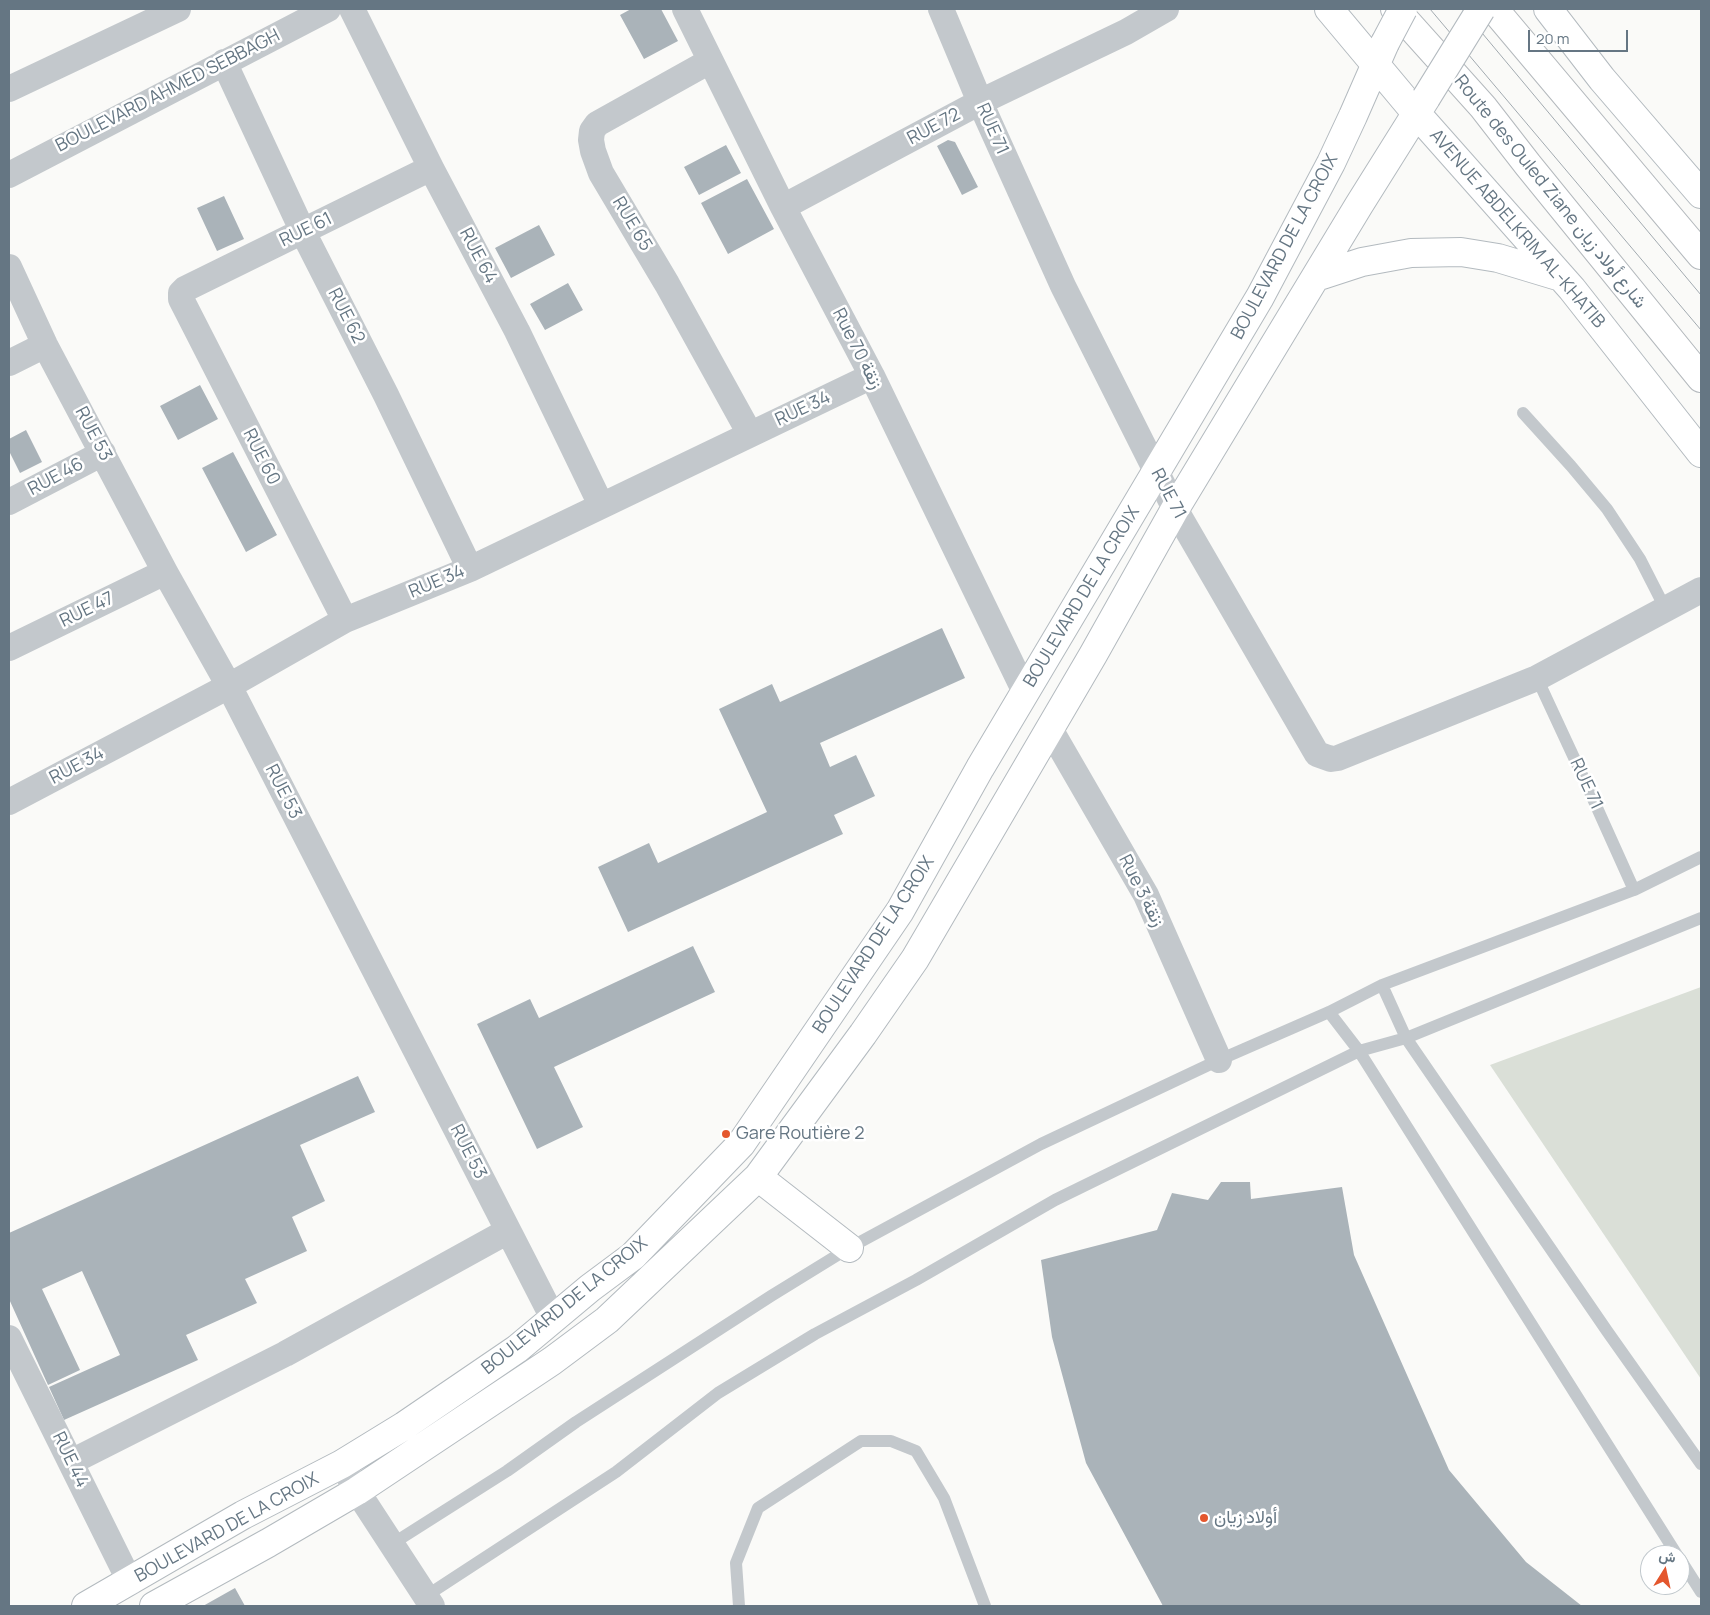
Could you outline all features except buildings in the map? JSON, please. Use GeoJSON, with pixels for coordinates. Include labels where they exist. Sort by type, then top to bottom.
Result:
{"type":"FeatureCollection","features":[{"type":"Feature","properties":{"kind":"main road","name":"AVENUE ABDELKRIM AL-KHATIB"},"geometry":{"type":"LineString","coordinates":[[1329,9],[1380,54],[1561,277],[1572,288],[1701,452]]}},
{"type":"Feature","properties":{"kind":"main road","name":"Route des Ouled Ziane شارع أولاد زيان"},"geometry":{"type":"LineString","coordinates":[[1395,9],[1483,107],[1534,173],[1701,378]]}},
{"type":"Feature","properties":{"kind":"main road","name":"BOULEVARD DE LA CROIX"},"geometry":{"type":"LineString","coordinates":[[86,1606],[243,1515],[342,1464],[404,1426],[517,1349],[590,1288],[633,1256],[741,1144],[900,911],[1026,692],[1156,473],[1264,288],[1331,163],[1380,54],[1404,9]]}},
{"type":"Feature","properties":{"kind":"main road","name":"BOULEVARD DE LA CROIX"},"geometry":{"type":"LineString","coordinates":[[154,1606],[357,1491],[552,1361],[607,1320],[758,1177],[863,1034],[915,959],[1050,729],[1175,509],[1481,9]]}},
{"type":"Feature","properties":{"kind":"main road"},"geometry":{"type":"LineString","coordinates":[[1494,9],[1701,255]]}},
{"type":"Feature","properties":{"kind":"main road"},"geometry":{"type":"LineString","coordinates":[[1548,9],[1602,79],[1701,194]]}},
{"type":"Feature","properties":{"kind":"main road"},"geometry":{"type":"LineString","coordinates":[[1316,277],[1362,262],[1411,253],[1460,252],[1498,258],[1561,277]]}},
{"type":"Feature","properties":{"kind":"main road"},"geometry":{"type":"LineString","coordinates":[[758,1177],[849,1248]]}},
{"type":"Feature","properties":{"kind":"street"},"geometry":{"type":"LineString","coordinates":[[9,89],[178,9]]}},
{"type":"Feature","properties":{"kind":"street","name":"BOULEVARD AHMED SEBBAGH"},"geometry":{"type":"LineString","coordinates":[[9,174],[328,9]]}},
{"type":"Feature","properties":{"kind":"street","name":"RUE 64"},"geometry":{"type":"LineString","coordinates":[[352,9],[431,168],[517,331],[602,505]]}},
{"type":"Feature","properties":{"kind":"street","name":"Rue 70 زنقة"},"geometry":{"type":"LineString","coordinates":[[686,9],[783,207],[872,376],[1026,692]]}},
{"type":"Feature","properties":{"kind":"street","name":"RUE 71"},"geometry":{"type":"LineString","coordinates":[[941,9],[980,102],[1063,286],[1156,473],[1317,754],[1323,758],[1338,758],[1537,678],[1701,590]]}},
{"type":"Feature","properties":{"kind":"street","name":"RUE 72"},"geometry":{"type":"LineString","coordinates":[[783,207],[980,102],[1126,32],[1166,9]]}},
{"type":"Feature","properties":{"kind":"street","name":"RUE 65"},"geometry":{"type":"LineString","coordinates":[[710,61],[597,124],[592,131],[591,140],[593,151],[602,173],[667,284],[750,434]]}},
{"type":"Feature","properties":{"kind":"street","name":"RUE 62"},"geometry":{"type":"LineString","coordinates":[[224,62],[303,232],[386,395],[470,568]]}},
{"type":"Feature","properties":{"kind":"street","name":"RUE 61"},"geometry":{"type":"LineString","coordinates":[[181,293],[185,289],[431,168]]}},
{"type":"Feature","properties":{"kind":"street","name":"RUE 53"},"geometry":{"type":"LineString","coordinates":[[9,267],[45,345],[165,572],[229,686],[553,1318]]}},
{"type":"Feature","properties":{"kind":"street","name":"RUE 60"},"geometry":{"type":"LineString","coordinates":[[181,293],[181,299],[345,620]]}},
{"type":"Feature","properties":{"kind":"street"},"geometry":{"type":"LineString","coordinates":[[9,364],[45,345]]}},
{"type":"Feature","properties":{"kind":"street","name":"RUE 34"},"geometry":{"type":"LineString","coordinates":[[9,802],[229,686],[345,620],[470,568],[872,376]]}},
{"type":"Feature","properties":{"kind":"street","name":"RUE 46"},"geometry":{"type":"LineString","coordinates":[[9,502],[103,453]]}},
{"type":"Feature","properties":{"kind":"street","name":"RUE 47"},"geometry":{"type":"LineString","coordinates":[[9,648],[165,572]]}},
{"type":"Feature","properties":{"kind":"street","name":"Rue 3 زنقة"},"geometry":{"type":"LineString","coordinates":[[1050,729],[1146,895],[1219,1060]]}},
{"type":"Feature","properties":{"kind":"street"},"geometry":{"type":"LineString","coordinates":[[71,1462],[285,1354],[508,1231]]}},
{"type":"Feature","properties":{"kind":"street","name":"RUE 44"},"geometry":{"type":"LineString","coordinates":[[9,1338],[130,1582]]}},
{"type":"Feature","properties":{"kind":"street"},"geometry":{"type":"LineString","coordinates":[[342,1464],[357,1491],[392,1544],[423,1603]]}},
{"type":"Feature","properties":{"kind":"lane"},"geometry":{"type":"LineString","coordinates":[[1523,413],[1607,509],[1640,559],[1666,610]]}},
{"type":"Feature","properties":{"kind":"lane","name":"RUE 71"},"geometry":{"type":"LineString","coordinates":[[1537,678],[1634,890]]}},
{"type":"Feature","properties":{"kind":"lane"},"geometry":{"type":"LineString","coordinates":[[392,1544],[507,1472],[576,1422],[771,1296],[849,1248],[1041,1144],[1219,1060],[1329,1012],[1382,985],[1634,890],[1701,857]]}},
{"type":"Feature","properties":{"kind":"lane"},"geometry":{"type":"LineString","coordinates":[[423,1603],[616,1472],[718,1393],[815,1334],[916,1280],[1055,1200],[1359,1052],[1406,1038],[1701,918]]}},
{"type":"Feature","properties":{"kind":"lane"},"geometry":{"type":"LineString","coordinates":[[1382,985],[1406,1038],[1607,1331],[1701,1464]]}},
{"type":"Feature","properties":{"kind":"lane"},"geometry":{"type":"LineString","coordinates":[[1329,1012],[1359,1052],[1671,1545]]}},
{"type":"Feature","properties":{"kind":"lane"},"geometry":{"type":"LineString","coordinates":[[739,1606],[736,1563],[758,1508],[861,1442],[891,1441],[916,1451],[944,1498],[985,1606]]}},
{"type":"Feature","properties":{"kind":"lane"},"geometry":{"type":"LineString","coordinates":[[1690,1575],[1701,1592]]}},
{"type":"Feature","properties":{"kind":"shaded area"},"geometry":{"type":"Polygon","coordinates":[[[1701,987],[1701,1379],[1490,1065],[1701,987]]]}},
{"type":"Feature","properties":{"kind":"tram line"},"geometry":{"type":"LineString","coordinates":[[1430,9],[1701,330]]}},
{"type":"Feature","properties":{"kind":"tram line"},"geometry":{"type":"LineString","coordinates":[[1462,9],[1701,295]]}},
{"type":"Feature","properties":{"kind":"place","name":"Gare Routière 2"},"geometry":{"type":"Point","coordinates":[726,1134]}},
{"type":"Feature","properties":{"kind":"place","name":"أولاد زيان"},"geometry":{"type":"Point","coordinates":[1204,1518]}}]}
